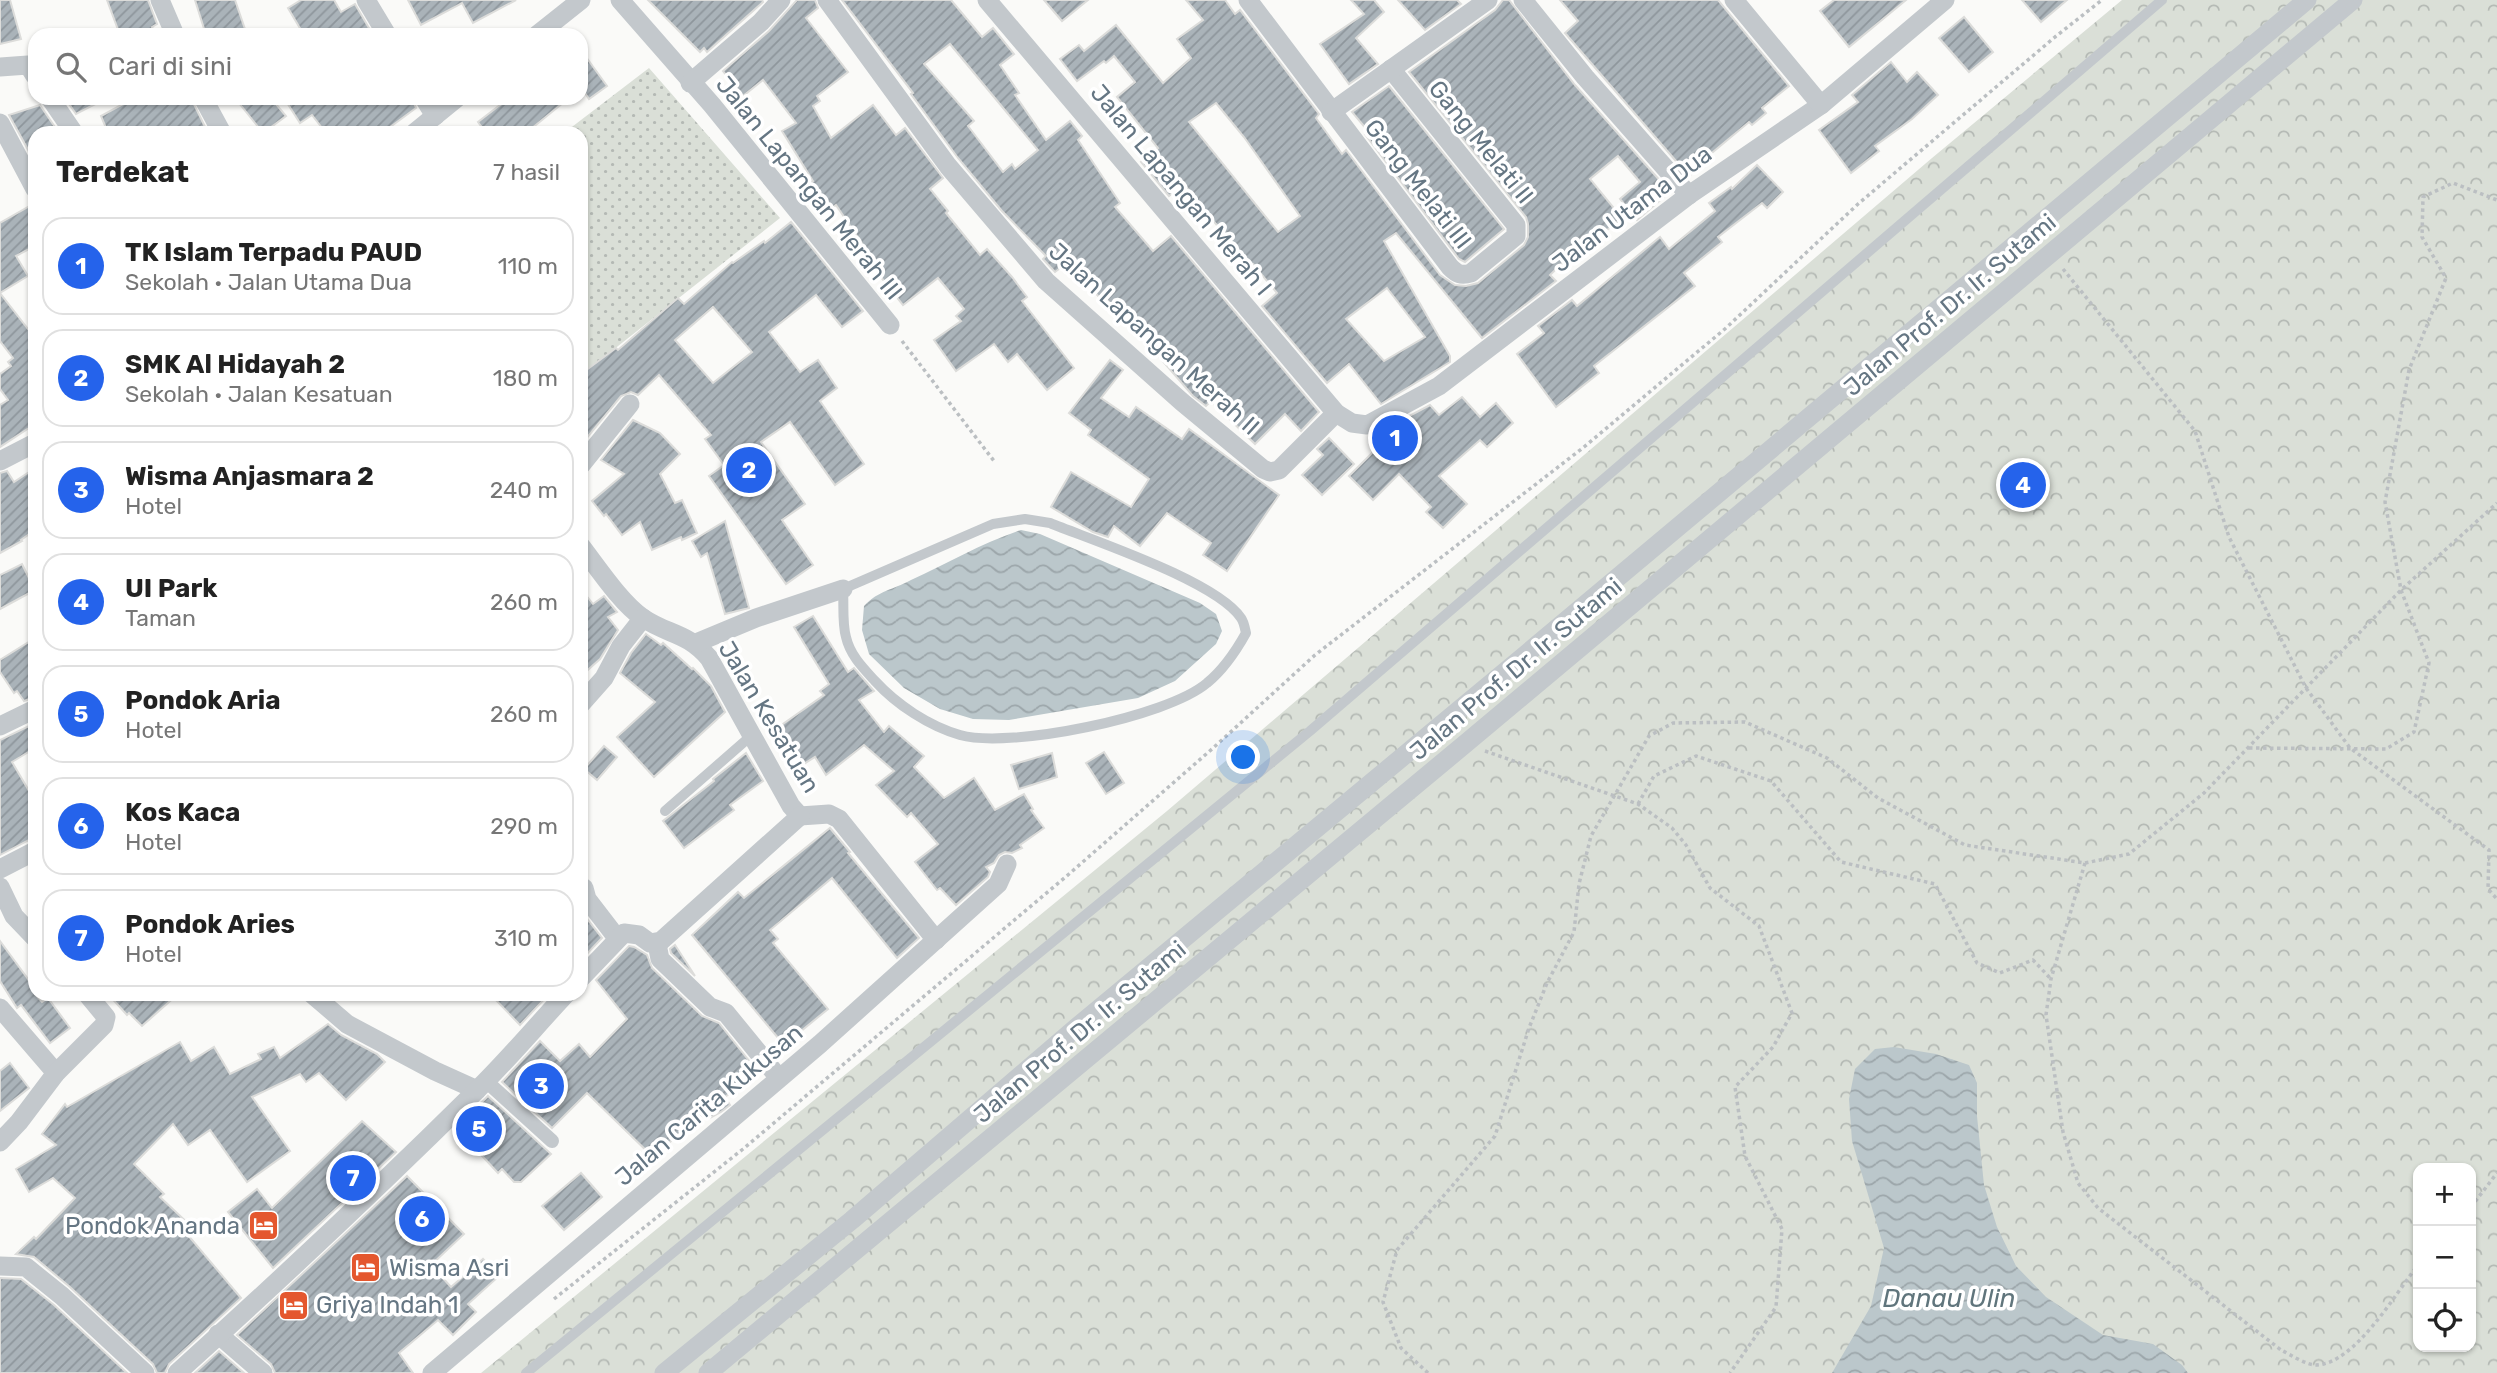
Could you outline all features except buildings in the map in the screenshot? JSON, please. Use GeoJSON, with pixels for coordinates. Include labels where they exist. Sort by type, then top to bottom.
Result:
{"type":"FeatureCollection","features":[{"type":"Feature","properties":{"kind":"street"},"geometry":{"type":"LineString","coordinates":[[160,0],[172,28]]}},
{"type":"Feature","properties":{"kind":"street"},"geometry":{"type":"LineString","coordinates":[[366,0],[383,28]]}},
{"type":"Feature","properties":{"kind":"street"},"geometry":{"type":"LineString","coordinates":[[546,28],[582,0]]}},
{"type":"Feature","properties":{"kind":"street","name":"Jalan Lapangan Merah III"},"geometry":{"type":"LineString","coordinates":[[620,0],[712,105],[890,326]]}},
{"type":"Feature","properties":{"kind":"street","name":"Jalan Lapangan Merah III"},"geometry":{"type":"LineString","coordinates":[[690,83],[761,22],[781,0]]}},
{"type":"Feature","properties":{"kind":"street","name":"Jalan Lapangan Merah II"},"geometry":{"type":"LineString","coordinates":[[827,0],[948,166],[1046,281],[1182,402],[1263,469],[1270,472],[1279,470],[1336,413]]}},
{"type":"Feature","properties":{"kind":"street","name":"Jalan Lapangan Merah I"},"geometry":{"type":"LineString","coordinates":[[987,0],[1336,413]]}},
{"type":"Feature","properties":{"kind":"street","name":"Gang Melati III"},"geometry":{"type":"LineString","coordinates":[[1248,0],[1450,267],[1456,273],[1471,273]]}},
{"type":"Feature","properties":{"kind":"street"},"geometry":{"type":"LineString","coordinates":[[1331,112],[1488,0]]}},
{"type":"Feature","properties":{"kind":"street"},"geometry":{"type":"LineString","coordinates":[[1523,0],[1585,77],[1689,195]]}},
{"type":"Feature","properties":{"kind":"street"},"geometry":{"type":"LineString","coordinates":[[1734,0],[1821,105]]}},
{"type":"Feature","properties":{"kind":"street","name":"Jalan Utama Dua"},"geometry":{"type":"LineString","coordinates":[[1336,413],[1352,423],[1367,425],[1439,386],[1689,195],[1821,105],[1945,0]]}},
{"type":"Feature","properties":{"kind":"street","name":"Jalan Prof. Dr. Ir. Sutami"},"geometry":{"type":"LineString","coordinates":[[664,1373],[852,1220],[1076,1027],[2307,0]]}},
{"type":"Feature","properties":{"kind":"street","name":"Jalan Prof. Dr. Ir. Sutami"},"geometry":{"type":"LineString","coordinates":[[708,1373],[1465,744],[2353,0]]}},
{"type":"Feature","properties":{"kind":"street"},"geometry":{"type":"LineString","coordinates":[[0,67],[28,70]]}},
{"type":"Feature","properties":{"kind":"street","name":"Gang Melati II"},"geometry":{"type":"LineString","coordinates":[[1391,69],[1516,225],[1516,236],[1471,273]]}},
{"type":"Feature","properties":{"kind":"street"},"geometry":{"type":"LineString","coordinates":[[55,105],[69,126]]}},
{"type":"Feature","properties":{"kind":"street"},"geometry":{"type":"LineString","coordinates":[[207,105],[218,126]]}},
{"type":"Feature","properties":{"kind":"street"},"geometry":{"type":"LineString","coordinates":[[428,105],[435,116]]}},
{"type":"Feature","properties":{"kind":"street"},"geometry":{"type":"LineString","coordinates":[[423,126],[448,105]]}},
{"type":"Feature","properties":{"kind":"street"},"geometry":{"type":"LineString","coordinates":[[0,124],[28,176]]}},
{"type":"Feature","properties":{"kind":"street"},"geometry":{"type":"LineString","coordinates":[[588,456],[630,404]]}},
{"type":"Feature","properties":{"kind":"street"},"geometry":{"type":"LineString","coordinates":[[0,461],[28,447]]}},
{"type":"Feature","properties":{"kind":"street","name":"Jalan Kesatuan"},"geometry":{"type":"LineString","coordinates":[[588,555],[611,585],[643,618],[696,643],[709,658],[791,806],[800,816],[829,814],[839,820],[936,940]]}},
{"type":"Feature","properties":{"kind":"street"},"geometry":{"type":"LineString","coordinates":[[696,643],[756,618],[843,589]]}},
{"type":"Feature","properties":{"kind":"street"},"geometry":{"type":"LineString","coordinates":[[588,696],[604,678],[621,646],[643,618]]}},
{"type":"Feature","properties":{"kind":"street"},"geometry":{"type":"LineString","coordinates":[[0,726],[28,712]]}},
{"type":"Feature","properties":{"kind":"street"},"geometry":{"type":"LineString","coordinates":[[588,970],[624,933],[632,933],[657,944],[800,816]]}},
{"type":"Feature","properties":{"kind":"street"},"geometry":{"type":"LineString","coordinates":[[0,869],[28,854]]}},
{"type":"Feature","properties":{"kind":"street","name":"Jalan Carita Kukusan"},"geometry":{"type":"LineString","coordinates":[[432,1373],[779,1078],[936,940],[998,884],[1007,864]]}},
{"type":"Feature","properties":{"kind":"street"},"geometry":{"type":"LineString","coordinates":[[0,887],[7,920],[28,934]]}},
{"type":"Feature","properties":{"kind":"street"},"geometry":{"type":"LineString","coordinates":[[588,900],[617,938]]}},
{"type":"Feature","properties":{"kind":"street"},"geometry":{"type":"LineString","coordinates":[[657,944],[660,959],[710,1007],[726,1013],[779,1078]]}},
{"type":"Feature","properties":{"kind":"street"},"geometry":{"type":"LineString","coordinates":[[0,1142],[19,1122],[56,1073],[104,1025],[106,1017],[94,1001]]}},
{"type":"Feature","properties":{"kind":"street"},"geometry":{"type":"LineString","coordinates":[[320,1001],[347,1024],[425,1066],[481,1086],[552,1141]]}},
{"type":"Feature","properties":{"kind":"street"},"geometry":{"type":"LineString","coordinates":[[177,1373],[250,1308],[481,1086],[560,1001]]}},
{"type":"Feature","properties":{"kind":"street"},"geometry":{"type":"LineString","coordinates":[[0,1008],[56,1073]]}},
{"type":"Feature","properties":{"kind":"street"},"geometry":{"type":"LineString","coordinates":[[0,1266],[26,1267],[62,1296],[145,1373]]}},
{"type":"Feature","properties":{"kind":"street"},"geometry":{"type":"LineString","coordinates":[[218,1334],[263,1373]]}},
{"type":"Feature","properties":{"kind":"lane"},"geometry":{"type":"LineString","coordinates":[[526,1373],[1310,731],[2162,0]]}},
{"type":"Feature","properties":{"kind":"lane"},"geometry":{"type":"LineString","coordinates":[[1025,519],[1050,523],[1190,580],[1220,599],[1242,619],[1246,633],[1235,653],[1206,684],[1179,701],[1148,712],[1048,734],[997,738],[961,735],[923,719],[888,696],[857,662],[846,638],[843,589],[993,524],[1025,519]]}},
{"type":"Feature","properties":{"kind":"lane"},"geometry":{"type":"LineString","coordinates":[[665,811],[752,734]]}},
{"type":"Feature","properties":{"kind":"path"},"geometry":{"type":"LineString","coordinates":[[544,1307],[743,1149],[1069,874],[1315,655],[1584,447],[1705,345],[1858,204],[2102,0]]}},
{"type":"Feature","properties":{"kind":"path"},"geometry":{"type":"LineString","coordinates":[[2248,748],[2386,749],[2414,732],[2429,663],[2401,590],[2385,502],[2409,370],[2445,278],[2422,237],[2423,197],[2453,183],[2497,200]]}},
{"type":"Feature","properties":{"kind":"path"},"geometry":{"type":"LineString","coordinates":[[2050,253],[2194,431],[2229,537],[2306,688],[2350,748],[2489,850]]}},
{"type":"Feature","properties":{"kind":"path"},"geometry":{"type":"LineString","coordinates":[[890,326],[994,461]]}},
{"type":"Feature","properties":{"kind":"path"},"geometry":{"type":"LineString","coordinates":[[1428,1373],[1401,1348],[1383,1302],[1397,1250],[1495,1136],[1546,983],[1574,932],[1579,884],[1591,836],[1649,736],[1673,723],[1745,722],[1827,758],[1878,798],[1965,845],[2085,863],[2130,854],[2204,793],[2401,590],[2497,503]]}},
{"type":"Feature","properties":{"kind":"path"},"geometry":{"type":"LineString","coordinates":[[1465,744],[1638,804],[1672,828],[1686,845],[1710,888],[1759,926],[1792,1013],[1773,1047],[1735,1087],[1745,1156],[1782,1229],[1776,1307],[1730,1373]]}},
{"type":"Feature","properties":{"kind":"path"},"geometry":{"type":"LineString","coordinates":[[1638,804],[1654,776],[1696,756],[1771,781],[1841,862],[1935,884],[1977,963],[2000,973],[2033,960],[2052,979]]}},
{"type":"Feature","properties":{"kind":"path"},"geometry":{"type":"LineString","coordinates":[[2489,850],[2497,846]]}},
{"type":"Feature","properties":{"kind":"path"},"geometry":{"type":"LineString","coordinates":[[2489,850],[2488,889],[2497,899]]}},
{"type":"Feature","properties":{"kind":"path"},"geometry":{"type":"LineString","coordinates":[[2085,863],[2052,979],[2046,1015],[2063,1132],[2078,1183],[2098,1208],[2281,1350],[2313,1366],[2335,1361],[2356,1346],[2413,1272]]}},
{"type":"Feature","properties":{"kind":"path"},"geometry":{"type":"LineString","coordinates":[[2476,1200],[2497,1173]]}},
{"type":"Feature","properties":{"kind":"green space"},"geometry":{"type":"Polygon","coordinates":[[[2122,0],[2497,0],[2497,1373],[481,1373],[1167,811],[1932,158],[2122,0]]]}},
{"type":"Feature","properties":{"kind":"green space"},"geometry":{"type":"Polygon","coordinates":[[[649,68],[780,218],[589,369],[588,126],[573,126],[649,68]]]}},
{"type":"Feature","properties":{"kind":"water"},"geometry":{"type":"Polygon","coordinates":[[[1021,530],[1040,534],[1200,603],[1216,614],[1222,631],[1216,644],[1175,681],[1138,698],[1009,720],[973,719],[940,709],[904,688],[869,654],[862,630],[864,606],[881,593],[1021,530]]]}},
{"type":"Feature","properties":{"kind":"water","name":"Danau Ulin"},"geometry":{"type":"Polygon","coordinates":[[[1894,1047],[1936,1054],[1969,1065],[1977,1083],[1977,1116],[1984,1185],[1997,1227],[2016,1266],[2046,1297],[2103,1335],[2153,1344],[2182,1365],[2188,1373],[1832,1373],[1871,1306],[1884,1248],[1852,1141],[1849,1099],[1855,1069],[1875,1049],[1894,1047]]]}},
{"type":"Feature","properties":{"kind":"place","name":"TK Islam Terpadu PAUD"},"geometry":{"type":"Point","coordinates":[1395,438]}},
{"type":"Feature","properties":{"kind":"place","name":"SMK Al Hidayah 2"},"geometry":{"type":"Point","coordinates":[749,470]}},
{"type":"Feature","properties":{"kind":"place","name":"UI Park"},"geometry":{"type":"Point","coordinates":[2023,485]}},
{"type":"Feature","properties":{"kind":"place","name":"Wisma Anjasmara 2"},"geometry":{"type":"Point","coordinates":[541,1086]}},
{"type":"Feature","properties":{"kind":"place","name":"Pondok Aria"},"geometry":{"type":"Point","coordinates":[479,1129]}},
{"type":"Feature","properties":{"kind":"place","name":"Pondok Aries"},"geometry":{"type":"Point","coordinates":[353,1178]}},
{"type":"Feature","properties":{"kind":"place","name":"Kos Kaca"},"geometry":{"type":"Point","coordinates":[422,1219]}},
{"type":"Feature","properties":{"kind":"place","name":"Pondok Ananda"},"geometry":{"type":"Point","coordinates":[263,1226]}},
{"type":"Feature","properties":{"kind":"place","name":"Wisma Asri"},"geometry":{"type":"Point","coordinates":[366,1268]}},
{"type":"Feature","properties":{"kind":"place","name":"Griya Indah 1"},"geometry":{"type":"Point","coordinates":[293,1305]}}]}
